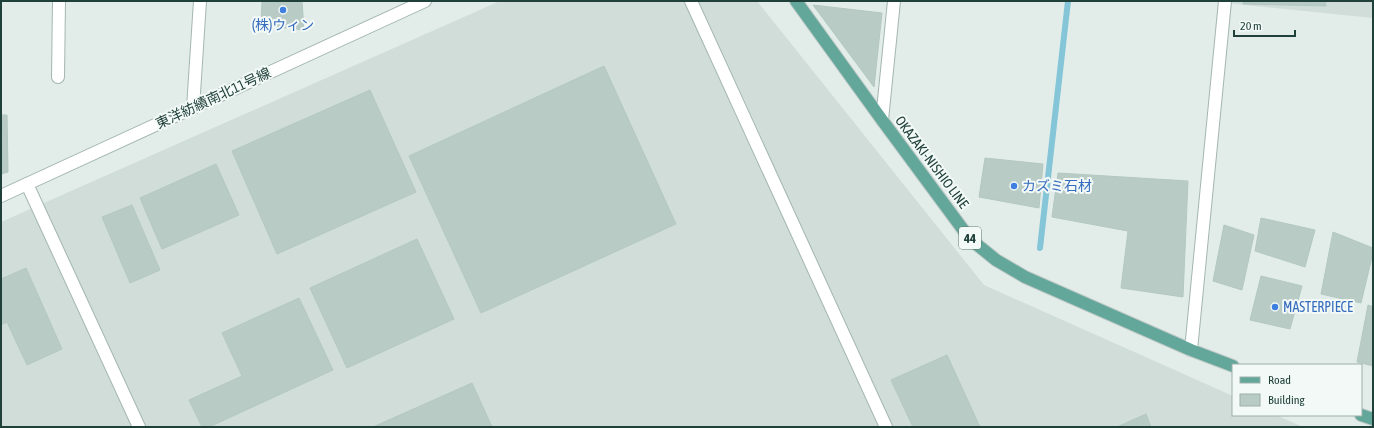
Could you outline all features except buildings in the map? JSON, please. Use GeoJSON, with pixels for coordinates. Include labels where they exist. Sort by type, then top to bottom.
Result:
{"type":"FeatureCollection","features":[{"type":"Feature","properties":{"kind":"main road","name":"OKAZAKI-NISHIO LINE"},"geometry":{"type":"LineString","coordinates":[[796,1],[970,239],[996,260],[1025,277],[1191,350],[1232,366]]}},
{"type":"Feature","properties":{"kind":"main road"},"geometry":{"type":"LineString","coordinates":[[1362,415],[1373,419]]}},
{"type":"Feature","properties":{"kind":"street"},"geometry":{"type":"LineString","coordinates":[[58,77],[59,1]]}},
{"type":"Feature","properties":{"kind":"street"},"geometry":{"type":"LineString","coordinates":[[193,108],[200,1]]}},
{"type":"Feature","properties":{"kind":"street","name":"東洋紡績南北11号線"},"geometry":{"type":"LineString","coordinates":[[1,196],[425,1]]}},
{"type":"Feature","properties":{"kind":"street"},"geometry":{"type":"LineString","coordinates":[[691,1],[886,427]]}},
{"type":"Feature","properties":{"kind":"street"},"geometry":{"type":"LineString","coordinates":[[882,120],[894,1]]}},
{"type":"Feature","properties":{"kind":"street"},"geometry":{"type":"LineString","coordinates":[[1191,350],[1225,1]]}},
{"type":"Feature","properties":{"kind":"street"},"geometry":{"type":"LineString","coordinates":[[27,184],[139,427]]}},
{"type":"Feature","properties":{"kind":"shaded area"},"geometry":{"type":"Polygon","coordinates":[[[500,1],[757,1],[984,285],[1232,396],[1232,416],[1278,416],[1303,427],[1,427],[1,222],[500,1]]]}},
{"type":"Feature","properties":{"kind":"shaded area"},"geometry":{"type":"Polygon","coordinates":[[[1225,1],[1373,1],[1373,18],[1225,3],[1225,1]]]}},
{"type":"Feature","properties":{"kind":"waterway"},"geometry":{"type":"LineString","coordinates":[[1040,248],[1068,1]]}},
{"type":"Feature","properties":{"kind":"place","name":"(株)ウィン"},"geometry":{"type":"Point","coordinates":[283,10]}},
{"type":"Feature","properties":{"kind":"place","name":"カズミ石材"},"geometry":{"type":"Point","coordinates":[1014,186]}},
{"type":"Feature","properties":{"kind":"place","name":"MASTERPIECE"},"geometry":{"type":"Point","coordinates":[1275,307]}}]}
